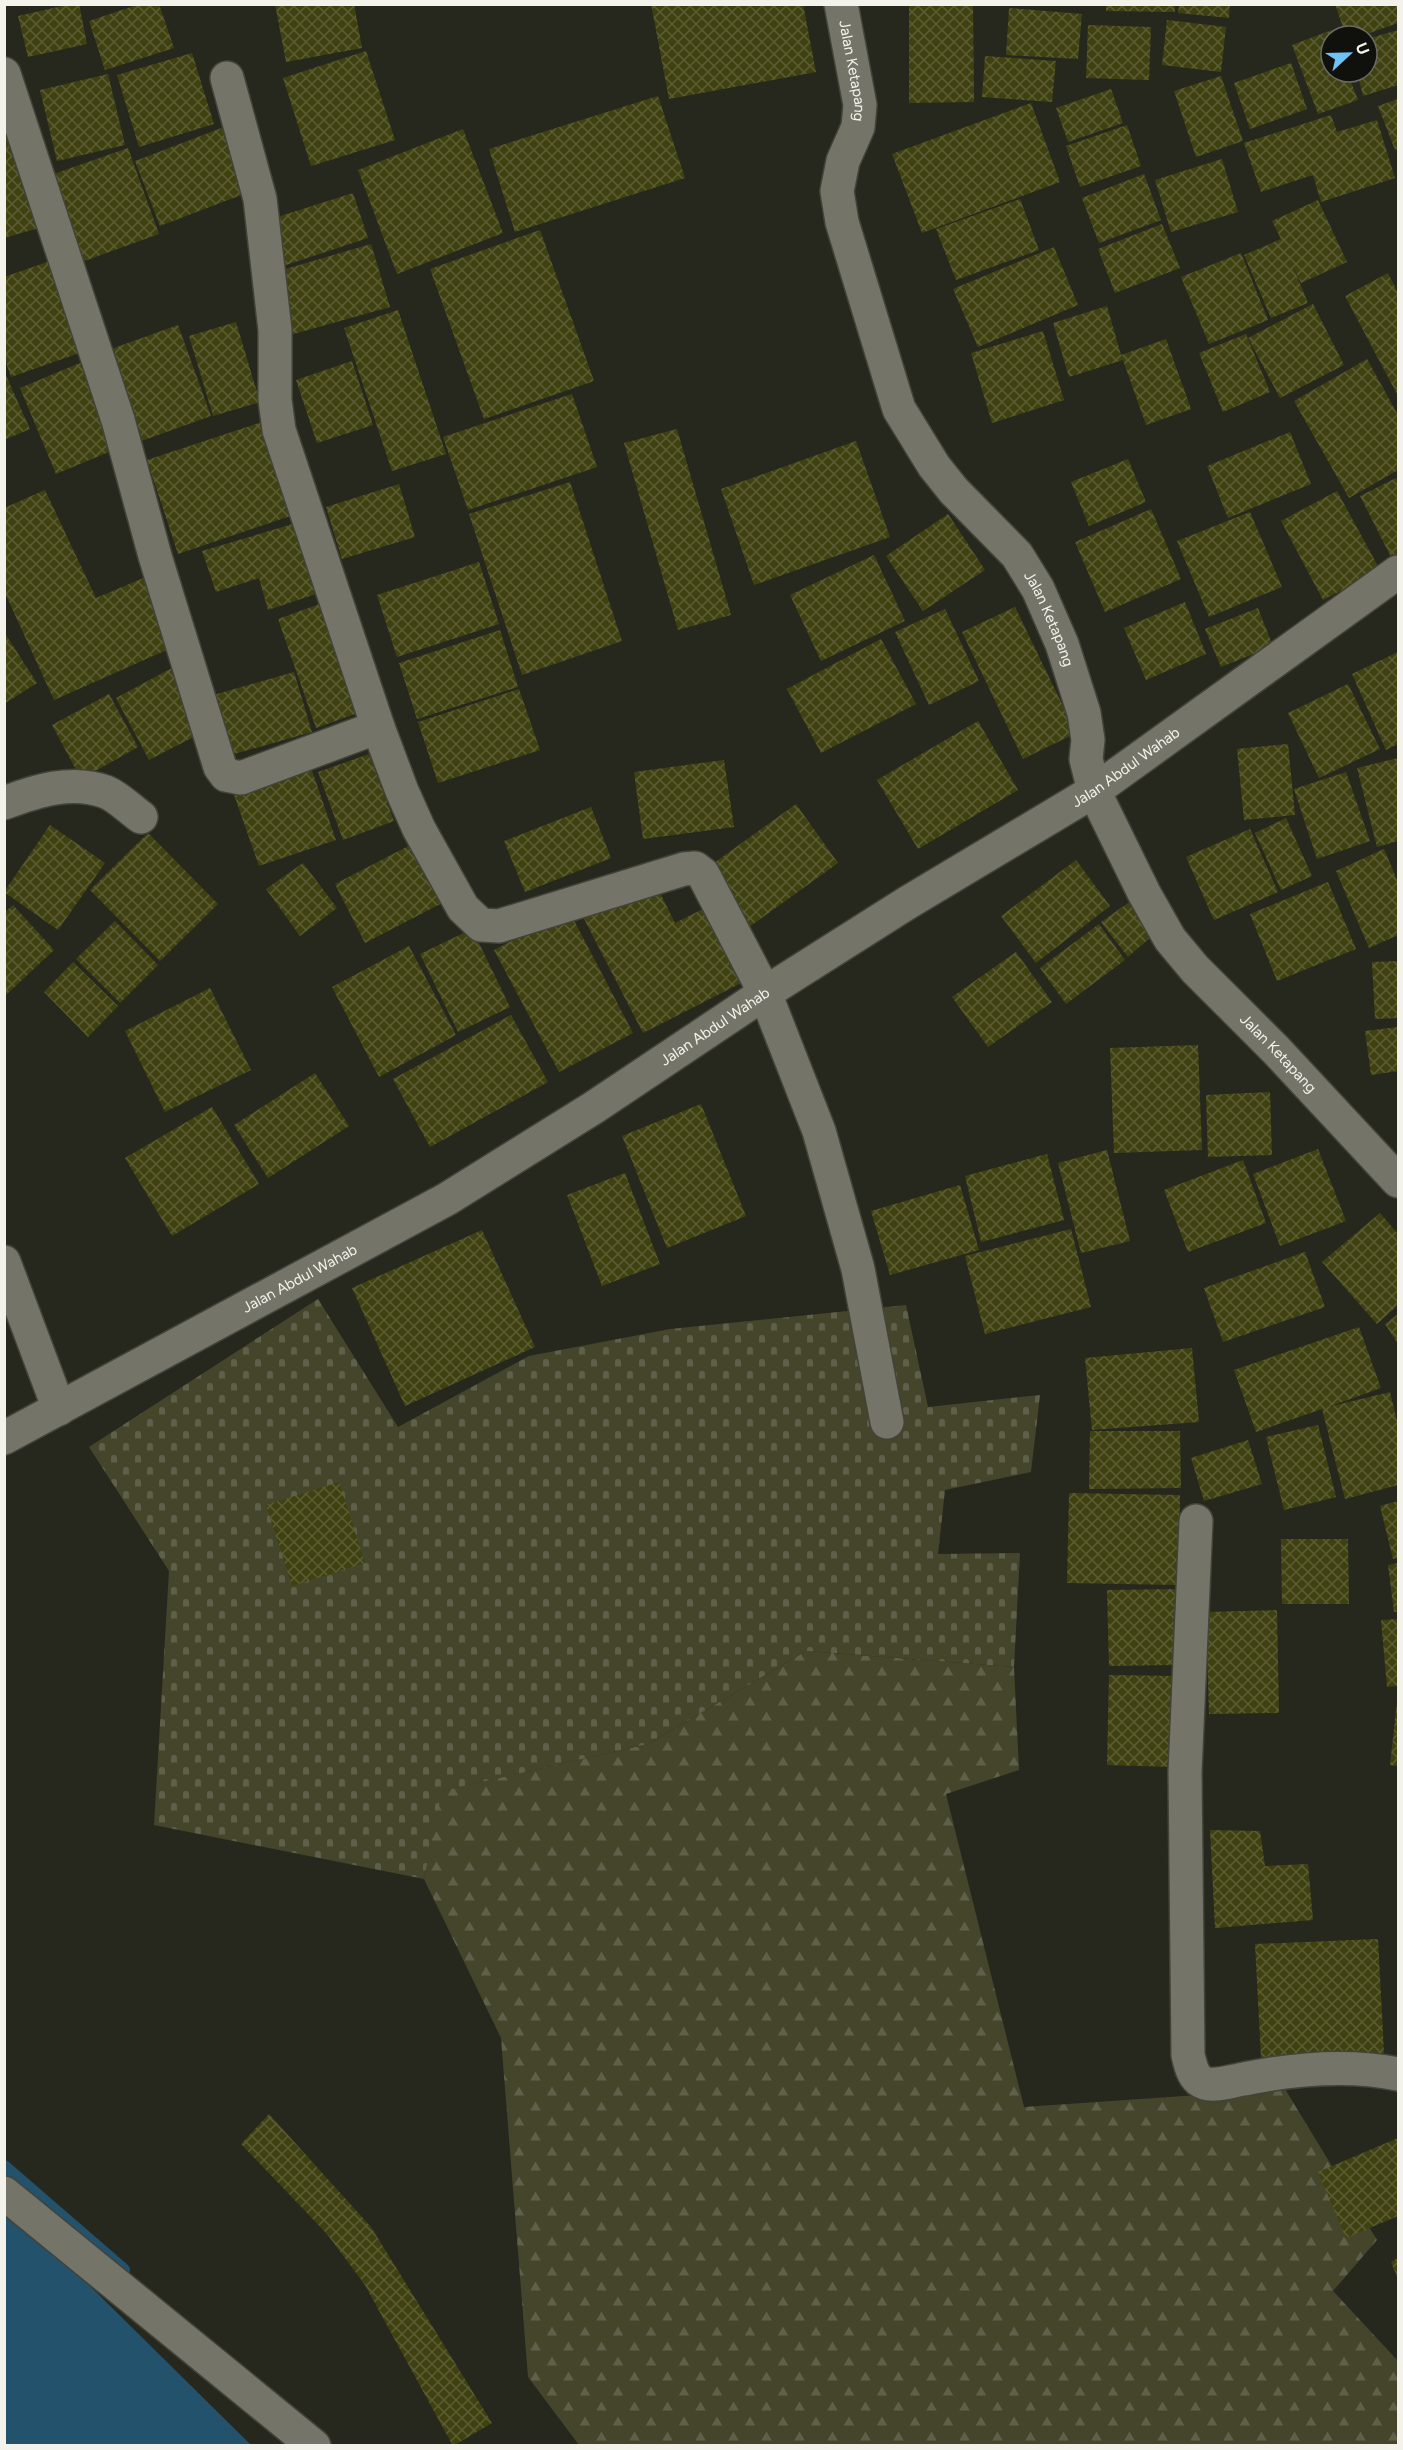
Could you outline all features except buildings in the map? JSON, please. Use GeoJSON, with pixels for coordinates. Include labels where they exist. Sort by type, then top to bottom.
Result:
{"type":"FeatureCollection","features":[{"type":"Feature","properties":{"kind":"street","name":"Jalan Ketapang"},"geometry":{"type":"LineString","coordinates":[[841,4],[860,105],[858,128],[843,161],[837,191],[838,201],[842,222],[899,409],[934,465],[954,491],[1017,555],[1038,589],[1062,644],[1084,713],[1088,740],[1086,759],[1094,790],[1144,892],[1170,939],[1195,969],[1276,1050],[1398,1181]]}},
{"type":"Feature","properties":{"kind":"street"},"geometry":{"type":"LineString","coordinates":[[4,74],[118,420],[155,555],[220,767],[226,776],[241,778],[378,727]]}},
{"type":"Feature","properties":{"kind":"street"},"geometry":{"type":"LineString","coordinates":[[227,78],[260,199],[275,330],[275,400],[279,430],[378,727],[419,829],[463,908],[481,925],[499,926],[684,868],[695,868],[703,874],[765,993],[819,1131],[858,1269],[887,1422]]}},
{"type":"Feature","properties":{"kind":"street","name":"Jalan Abdul Wahab"},"geometry":{"type":"LineString","coordinates":[[4,1438],[447,1199],[593,1108],[765,993],[907,903],[1094,790],[1398,572]]}},
{"type":"Feature","properties":{"kind":"street"},"geometry":{"type":"LineString","coordinates":[[4,803],[37,790],[73,786],[107,792],[141,817]]}},
{"type":"Feature","properties":{"kind":"street"},"geometry":{"type":"LineString","coordinates":[[4,1262],[59,1409]]}},
{"type":"Feature","properties":{"kind":"street"},"geometry":{"type":"LineString","coordinates":[[1196,1521],[1185,1772],[1188,2055],[1192,2069],[1199,2080],[1214,2084],[1278,2072],[1361,2071],[1398,2074]]}},
{"type":"Feature","properties":{"kind":"street"},"geometry":{"type":"LineString","coordinates":[[4,2193],[314,2445]]}},
{"type":"Feature","properties":{"kind":"green space"},"geometry":{"type":"Polygon","coordinates":[[[318,1299],[398,1427],[529,1356],[670,1329],[906,1305],[928,1407],[1040,1395],[1031,1472],[945,1490],[938,1554],[1020,1553],[1014,1667],[806,1651],[648,1744],[442,1791],[424,1879],[154,1825],[169,1571],[89,1447],[318,1299]]]}},
{"type":"Feature","properties":{"kind":"green space"},"geometry":{"type":"Polygon","coordinates":[[[806,1651],[1014,1667],[1019,1770],[946,1794],[1024,2107],[1285,2089],[1377,2240],[1333,2291],[1398,2361],[1398,2445],[579,2445],[528,2377],[501,2038],[424,1879],[441,1791],[648,1744],[806,1651]]]}},
{"type":"Feature","properties":{"kind":"water"},"geometry":{"type":"Polygon","coordinates":[[[4,2206],[13,2210],[251,2445],[5,2445],[4,2206]]]}},
{"type":"Feature","properties":{"kind":"waterway"},"geometry":{"type":"LineString","coordinates":[[4,2167],[123,2270]]}}]}
